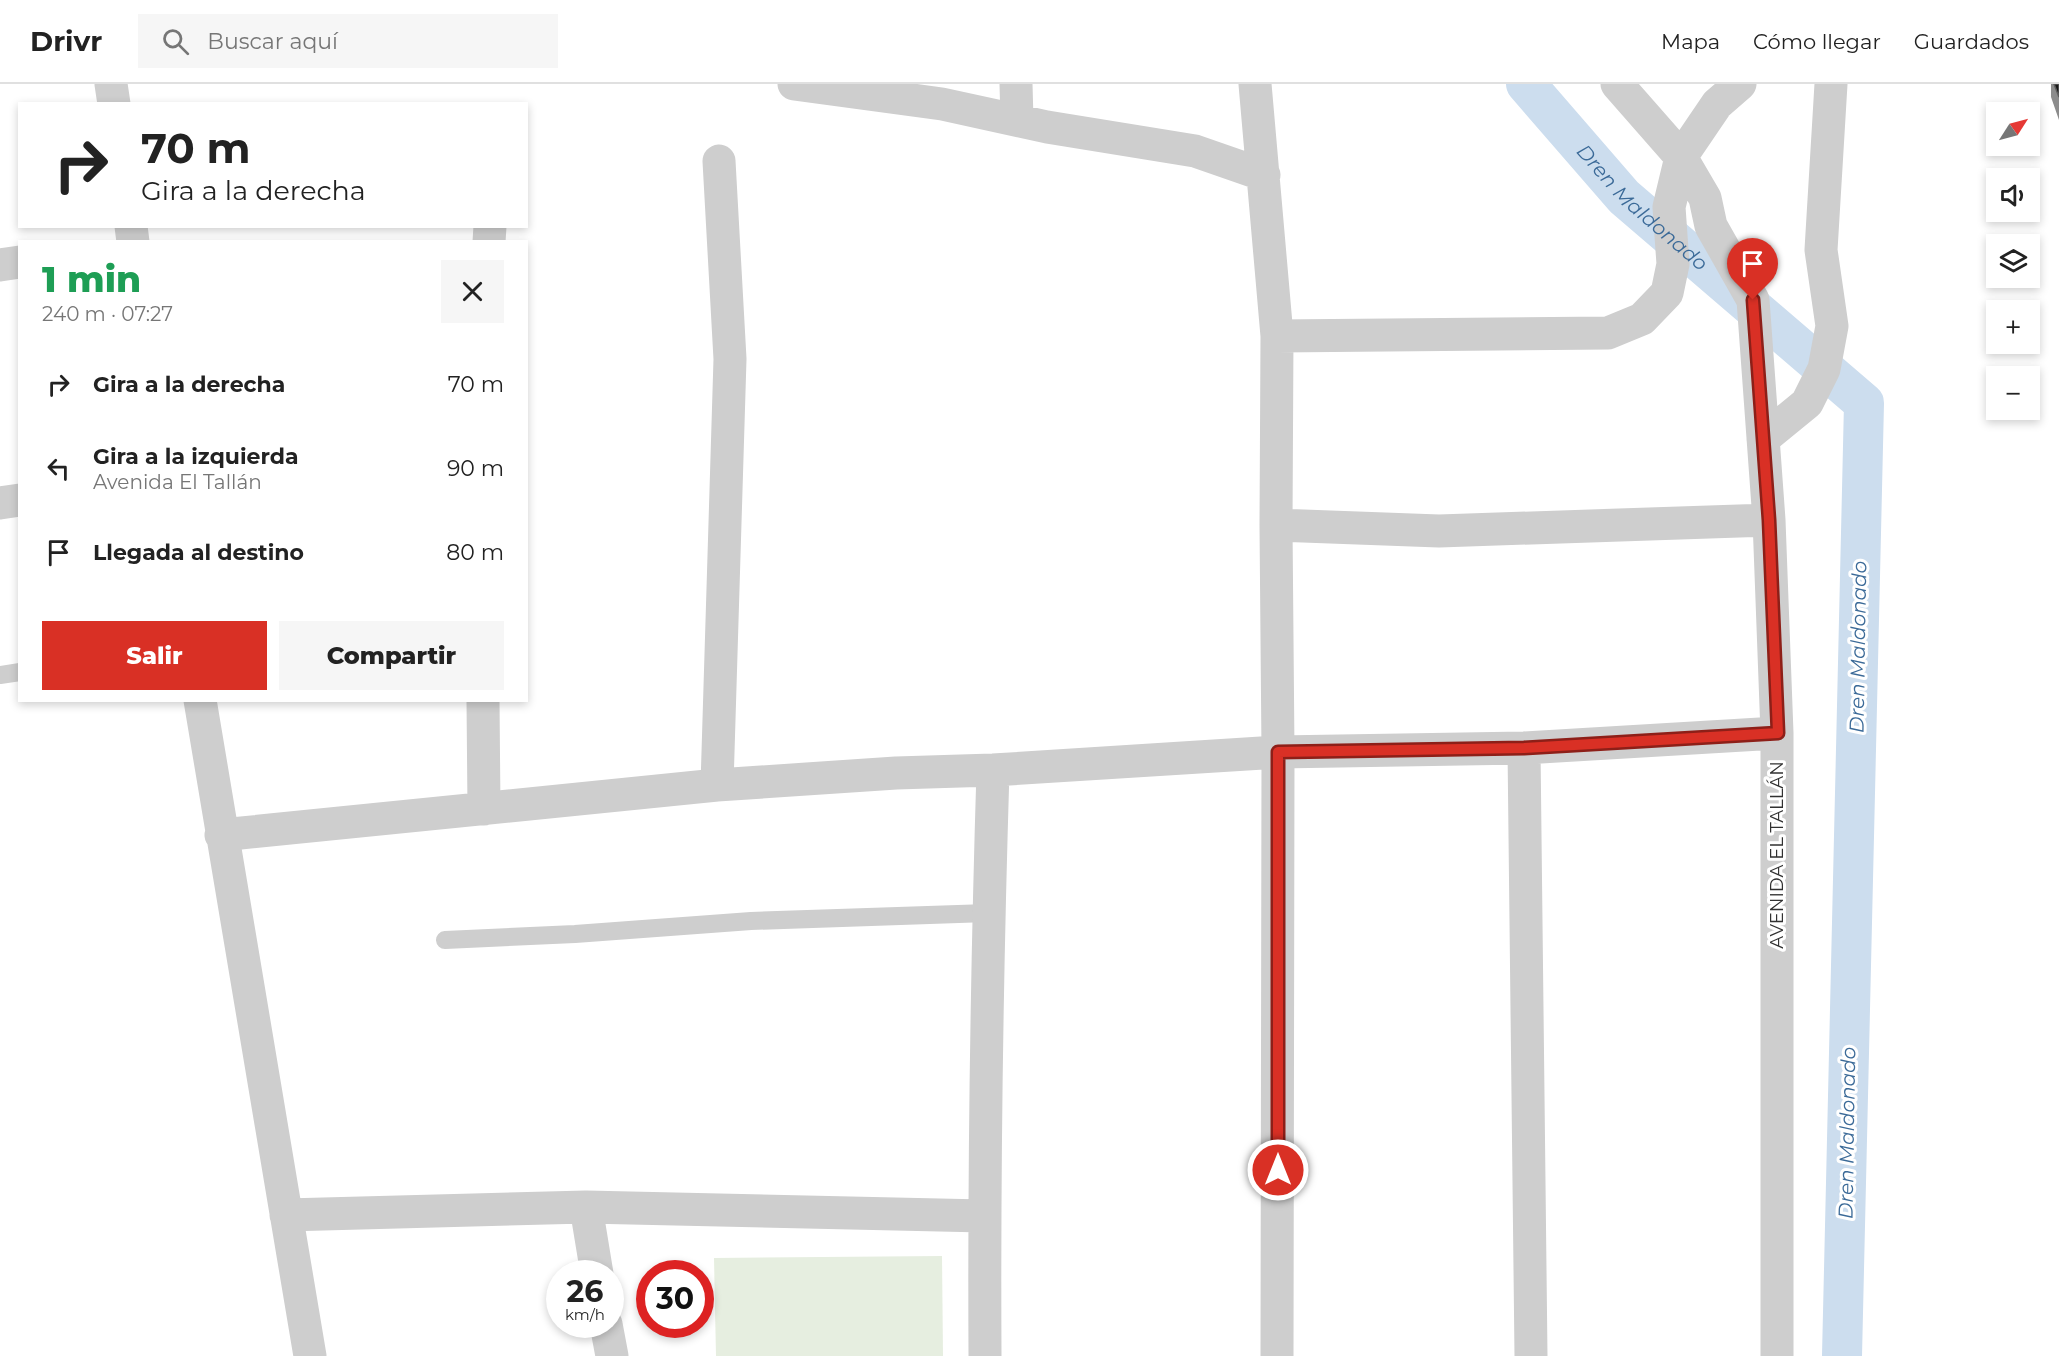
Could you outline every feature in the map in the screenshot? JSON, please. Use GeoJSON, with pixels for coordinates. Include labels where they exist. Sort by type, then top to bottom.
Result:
{"type":"FeatureCollection","features":[{"type":"Feature","properties":{"kind":"street"},"geometry":{"type":"LineString","coordinates":[[111,84],[114,102]]}},
{"type":"Feature","properties":{"kind":"street"},"geometry":{"type":"LineString","coordinates":[[794,84],[942,104],[1100,136],[1195,151],[1264,175]]}},
{"type":"Feature","properties":{"kind":"street"},"geometry":{"type":"LineString","coordinates":[[1016,84],[1017,120]]}},
{"type":"Feature","properties":{"kind":"street"},"geometry":{"type":"LineString","coordinates":[[1255,84],[1277,336],[1277,1356]]}},
{"type":"Feature","properties":{"kind":"street","name":"AVENIDA EL TALLÁN"},"geometry":{"type":"LineString","coordinates":[[1617,84],[1681,158],[1705,198],[1711,226],[1753,300],[1769,520],[1778,733],[1777,1356]]}},
{"type":"Feature","properties":{"kind":"street"},"geometry":{"type":"LineString","coordinates":[[1277,336],[1608,333],[1642,319],[1667,293],[1673,264],[1669,207],[1681,158],[1717,104],[1740,84]]}},
{"type":"Feature","properties":{"kind":"street"},"geometry":{"type":"LineString","coordinates":[[1763,439],[1807,403],[1824,369],[1832,326],[1821,250],[1831,84]]}},
{"type":"Feature","properties":{"kind":"street"},"geometry":{"type":"LineString","coordinates":[[717,784],[730,359],[719,161]]}},
{"type":"Feature","properties":{"kind":"street"},"geometry":{"type":"LineString","coordinates":[[0,265],[18,262]]}},
{"type":"Feature","properties":{"kind":"street"},"geometry":{"type":"LineString","coordinates":[[0,503],[18,500]]}},
{"type":"Feature","properties":{"kind":"street"},"geometry":{"type":"LineString","coordinates":[[1276,525],[1439,531],[1769,520]]}},
{"type":"Feature","properties":{"kind":"street"},"geometry":{"type":"LineString","coordinates":[[200,702],[286,1215],[303,1355]]}},
{"type":"Feature","properties":{"kind":"street"},"geometry":{"type":"LineString","coordinates":[[483,702],[484,808]]}},
{"type":"Feature","properties":{"kind":"street"},"geometry":{"type":"LineString","coordinates":[[221,835],[717,784],[1278,752],[1524,748],[1778,733]]}},
{"type":"Feature","properties":{"kind":"street"},"geometry":{"type":"LineString","coordinates":[[1524,748],[1531,1356]]}},
{"type":"Feature","properties":{"kind":"street"},"geometry":{"type":"LineString","coordinates":[[985,1356],[984,1216],[988,912],[993,770]]}},
{"type":"Feature","properties":{"kind":"street"},"geometry":{"type":"LineString","coordinates":[[286,1215],[586,1206],[984,1216]]}},
{"type":"Feature","properties":{"kind":"street"},"geometry":{"type":"LineString","coordinates":[[586,1206],[595,1260]]}},
{"type":"Feature","properties":{"kind":"street"},"geometry":{"type":"LineString","coordinates":[[609,1338],[612,1356]]}},
{"type":"Feature","properties":{"kind":"lane"},"geometry":{"type":"LineString","coordinates":[[0,675],[18,672]]}},
{"type":"Feature","properties":{"kind":"lane"},"geometry":{"type":"LineString","coordinates":[[445,940],[574,934],[751,921],[988,912]]}},
{"type":"Feature","properties":{"kind":"shaded area"},"geometry":{"type":"Polygon","coordinates":[[[942,1256],[943,1356],[716,1356],[714,1258],[942,1256]]]}},
{"type":"Feature","properties":{"kind":"building"},"geometry":{"type":"Polygon","coordinates":[[[2054,84],[2059,84],[2059,97],[2054,84]]]}},
{"type":"Feature","properties":{"kind":"waterway","name":"Dren Maldonado"},"geometry":{"type":"LineString","coordinates":[[1526,84],[1624,197],[1864,403],[1842,1356]]}},
{"type":"Feature","properties":{"kind":"route"},"geometry":{"type":"LineString","coordinates":[[1278,1170],[1278,752],[1524,748],[1778,733],[1769,520],[1753,300]]}}]}
